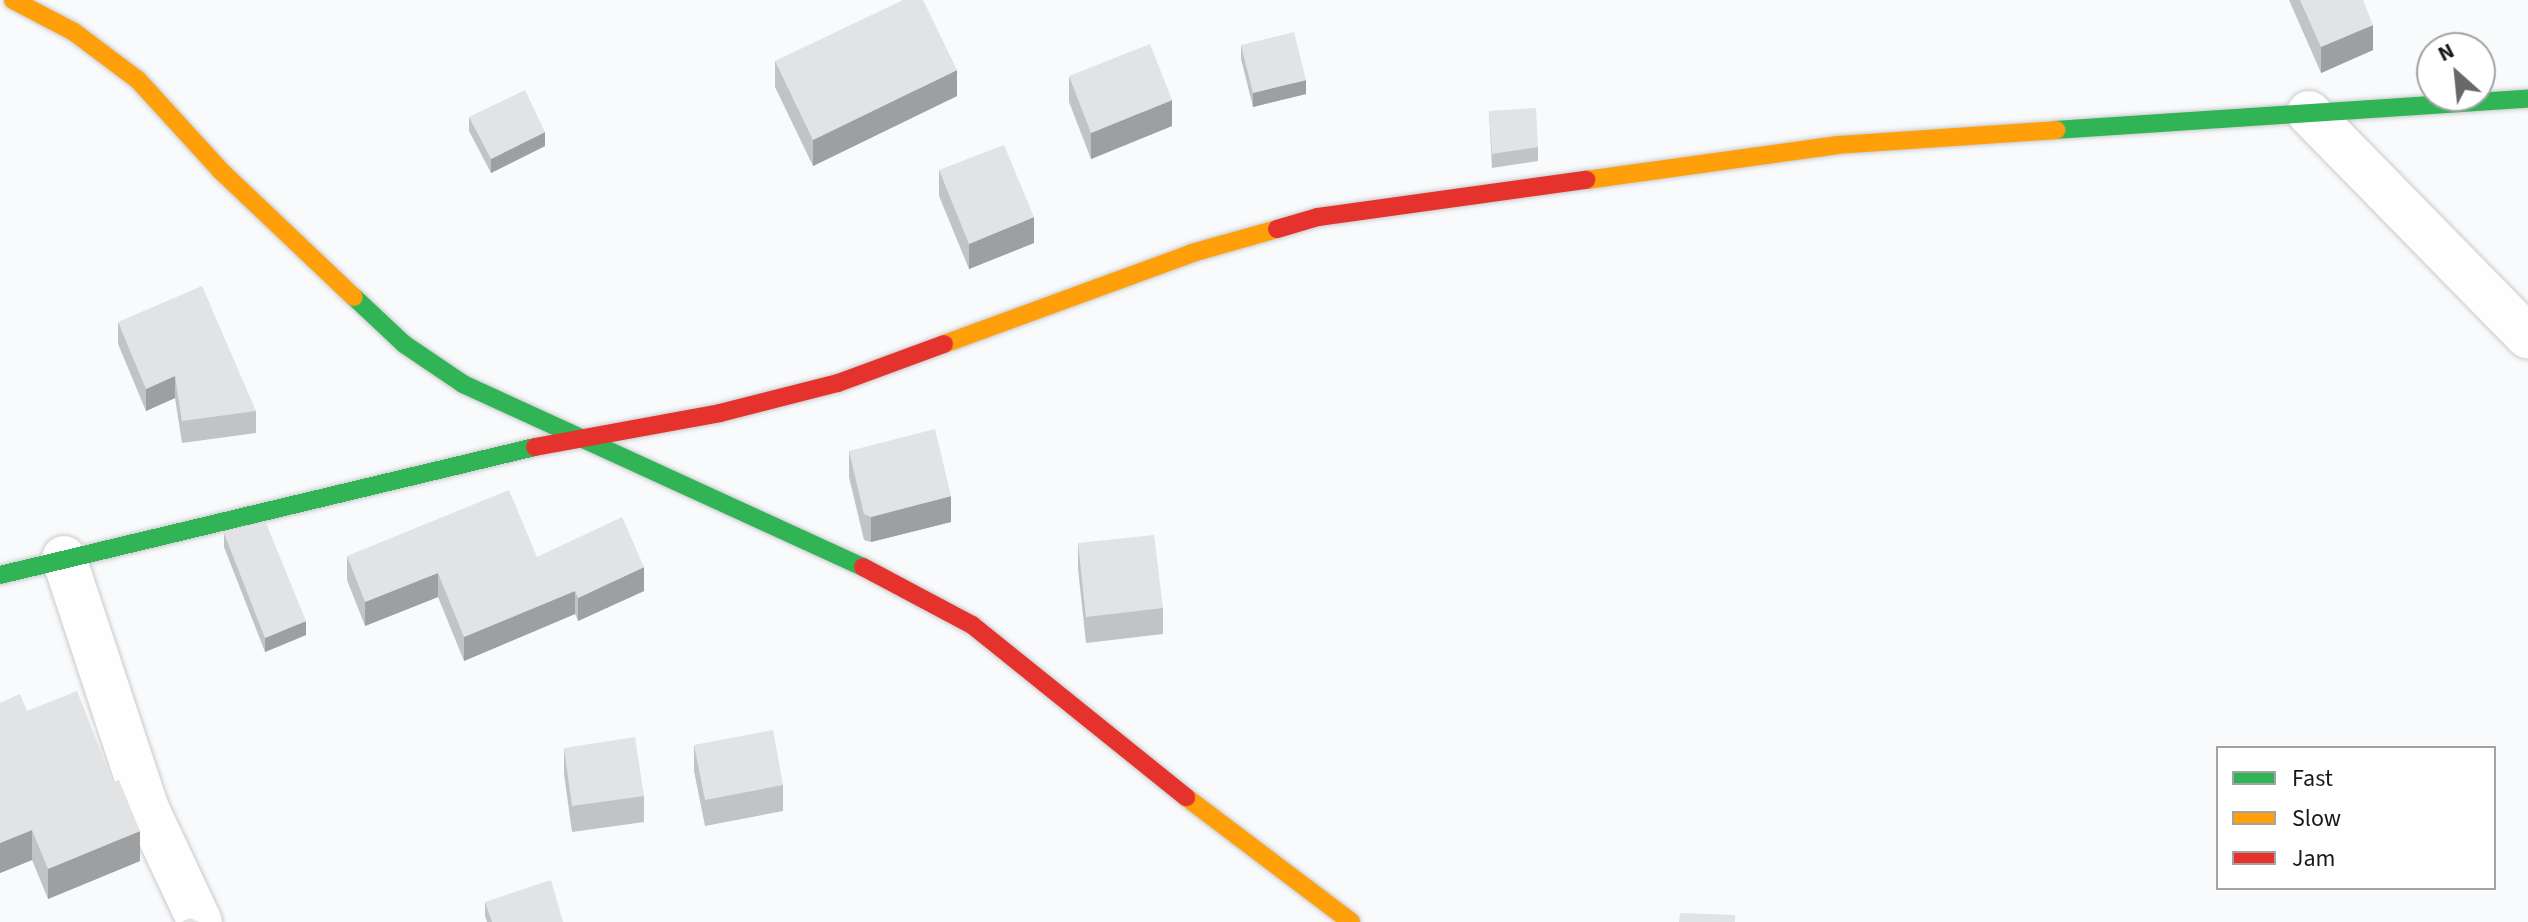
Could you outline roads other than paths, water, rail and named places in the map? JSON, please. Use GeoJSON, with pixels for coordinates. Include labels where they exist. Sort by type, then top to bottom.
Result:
{"type":"FeatureCollection","features":[{"type":"Feature","properties":{"kind":"street"},"geometry":{"type":"LineString","coordinates":[[13,0],[74,32],[138,80],[221,171],[404,344],[463,384],[573,438],[858,564],[972,625],[1279,872],[1351,922]]}},
{"type":"Feature","properties":{"kind":"street"},"geometry":{"type":"LineString","coordinates":[[0,575],[573,438],[720,413],[838,383],[1192,253],[1318,217],[1837,145],[2528,99]]}},
{"type":"Feature","properties":{"kind":"street"},"geometry":{"type":"LineString","coordinates":[[2309,113],[2528,337]]}},
{"type":"Feature","properties":{"kind":"street"},"geometry":{"type":"LineString","coordinates":[[64,558],[147,809],[200,922]]}}]}
